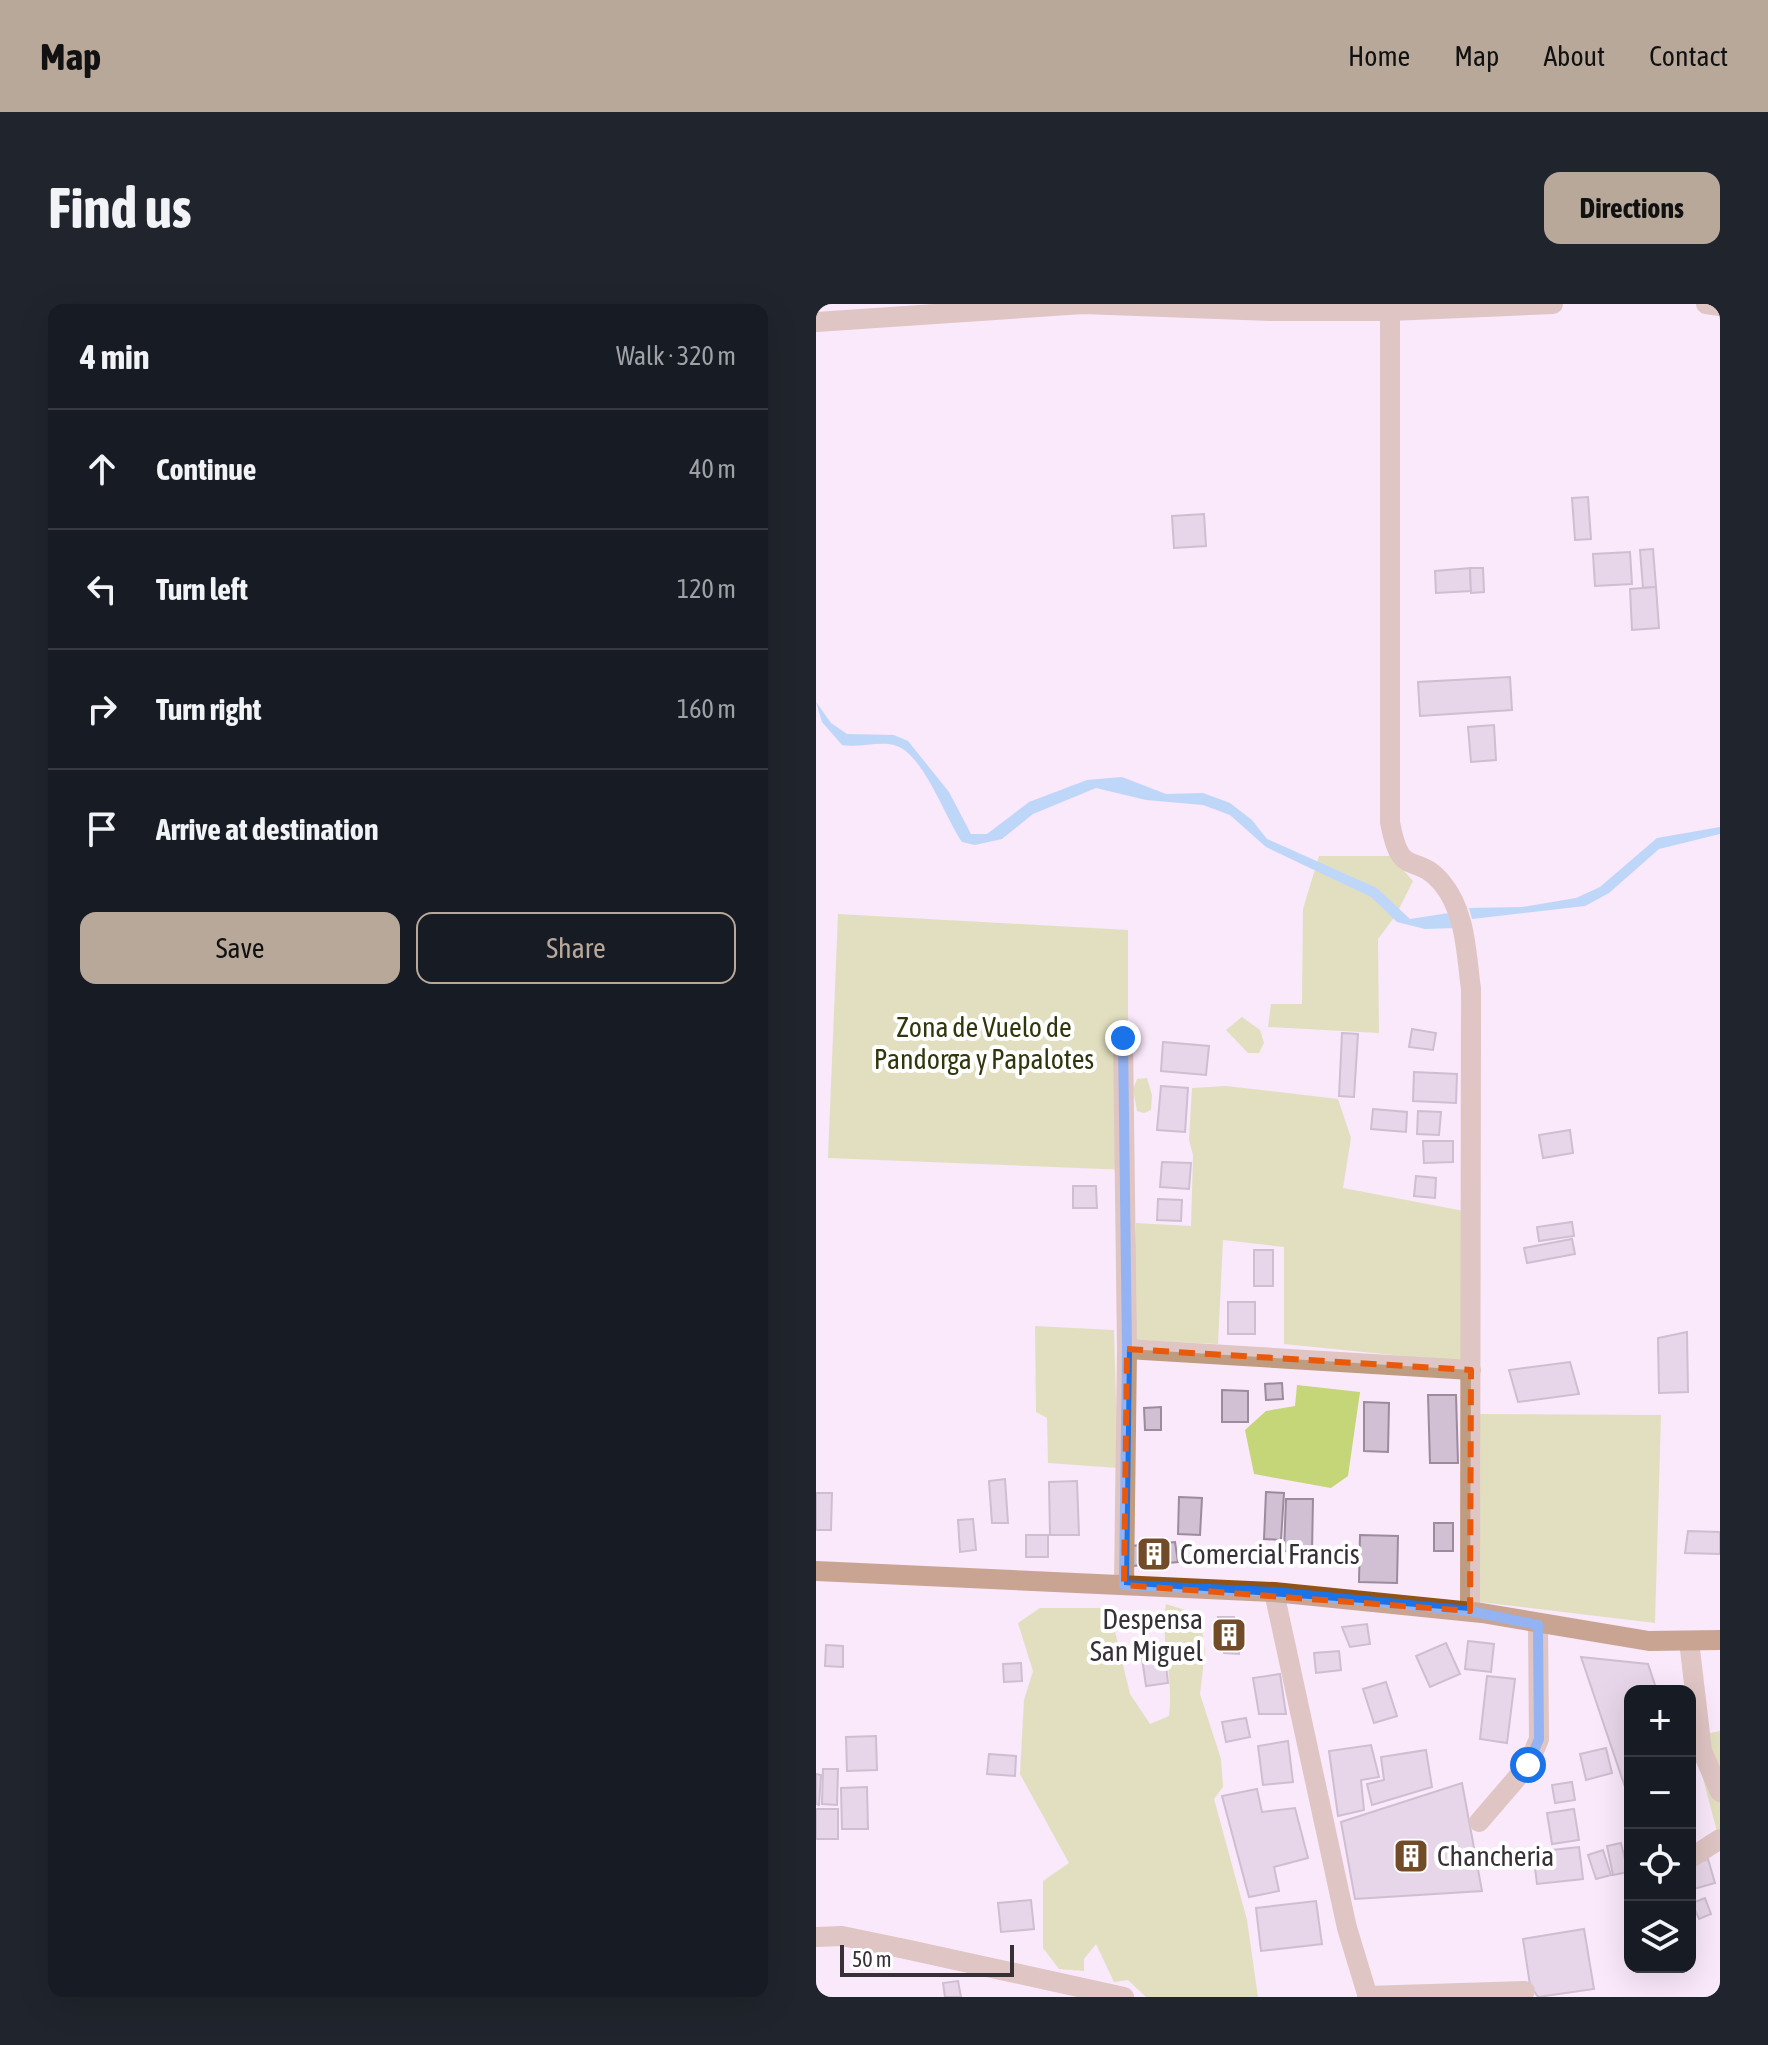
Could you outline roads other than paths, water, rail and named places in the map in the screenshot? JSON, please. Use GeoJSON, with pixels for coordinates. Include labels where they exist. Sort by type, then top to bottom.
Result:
{"type":"FeatureCollection","features":[{"type":"Feature","properties":{"kind":"main road"},"geometry":{"type":"LineString","coordinates":[[816,1571],[1274,1592],[1470,1611],[1538,1625],[1649,1641],[1720,1640]]}},
{"type":"Feature","properties":{"kind":"street"},"geometry":{"type":"LineString","coordinates":[[816,322],[1083,304],[1390,311],[1553,304]]}},
{"type":"Feature","properties":{"kind":"street"},"geometry":{"type":"LineString","coordinates":[[1706,304],[1720,306]]}},
{"type":"Feature","properties":{"kind":"street"},"geometry":{"type":"LineString","coordinates":[[1390,311],[1390,822],[1395,850],[1406,863],[1440,881],[1454,903],[1464,934],[1471,989],[1470,1611]]}},
{"type":"Feature","properties":{"kind":"street"},"geometry":{"type":"LineString","coordinates":[[1123,1038],[1127,1349],[1124,1585]]}},
{"type":"Feature","properties":{"kind":"street"},"geometry":{"type":"LineString","coordinates":[[1127,1349],[1471,1370]]}},
{"type":"Feature","properties":{"kind":"street"},"geometry":{"type":"LineString","coordinates":[[1274,1592],[1347,1928],[1368,1996],[1525,1991]]}},
{"type":"Feature","properties":{"kind":"street"},"geometry":{"type":"LineString","coordinates":[[1479,1822],[1528,1765],[1539,1739],[1538,1625]]}},
{"type":"Feature","properties":{"kind":"street"},"geometry":{"type":"LineString","coordinates":[[1689,1641],[1702,1751],[1720,1792]]}},
{"type":"Feature","properties":{"kind":"street"},"geometry":{"type":"LineString","coordinates":[[1696,1854],[1720,1839]]}},
{"type":"Feature","properties":{"kind":"street"},"geometry":{"type":"LineString","coordinates":[[816,1937],[842,1936],[1124,1997]]}},
{"type":"Feature","properties":{"kind":"water"},"geometry":{"type":"Polygon","coordinates":[[[816,702],[831,723],[847,734],[894,735],[908,741],[949,792],[971,834],[987,834],[1029,802],[1087,780],[1122,777],[1166,794],[1203,793],[1230,803],[1252,820],[1267,839],[1377,888],[1410,919],[1449,913],[1455,928],[1425,929],[1397,922],[1371,897],[1266,847],[1230,815],[1203,805],[1146,800],[1096,788],[1033,814],[1002,839],[975,845],[962,842],[925,775],[907,752],[891,744],[842,745],[822,722],[816,702]]]}},
{"type":"Feature","properties":{"kind":"water"},"geometry":{"type":"Polygon","coordinates":[[[1720,827],[1720,834],[1659,849],[1609,893],[1585,906],[1472,919],[1469,908],[1522,907],[1576,898],[1600,887],[1657,838],[1720,827]]]}},
{"type":"Feature","properties":{"kind":"place","name":"Comercial Francis"},"geometry":{"type":"Point","coordinates":[1154,1554]}},
{"type":"Feature","properties":{"kind":"place","name":"Despensa San Miguel"},"geometry":{"type":"Point","coordinates":[1229,1635]}},
{"type":"Feature","properties":{"kind":"place","name":"Chancheria"},"geometry":{"type":"Point","coordinates":[1411,1856]}},
{"type":"Feature","properties":{"kind":"park label","name":"Zona de Vuelo de Pandorga y Papalotes"},"geometry":{"type":"Point","coordinates":[984,1043]}}]}
